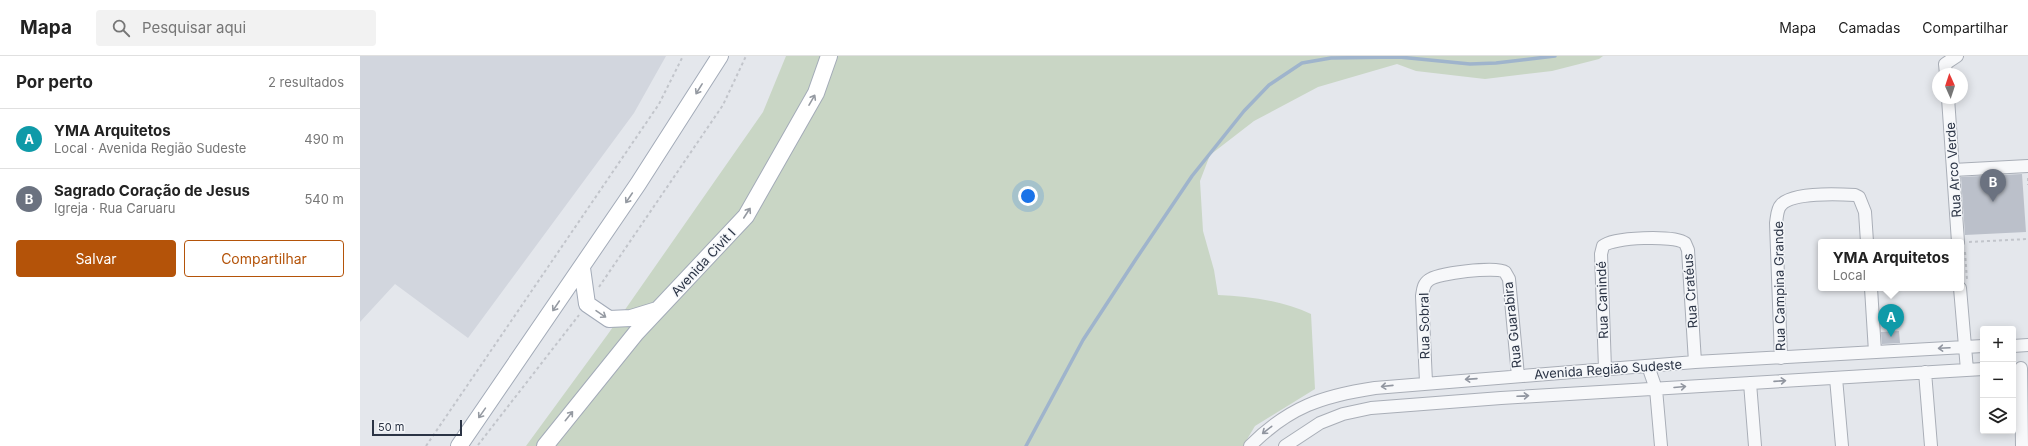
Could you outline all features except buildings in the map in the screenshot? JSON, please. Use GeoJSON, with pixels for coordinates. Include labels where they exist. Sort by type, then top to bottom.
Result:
{"type":"FeatureCollection","features":[{"type":"Feature","properties":{"kind":"main road"},"geometry":{"type":"LineString","coordinates":[[459,446],[582,268],[720,56]]}},
{"type":"Feature","properties":{"kind":"main road","name":"Avenida Civit I"},"geometry":{"type":"LineString","coordinates":[[545,446],[636,333],[746,216],[816,93],[829,56]]}},
{"type":"Feature","properties":{"kind":"main road"},"geometry":{"type":"LineString","coordinates":[[582,268],[587,304],[609,319],[631,318],[658,310]]}},
{"type":"Feature","properties":{"kind":"street"},"geometry":{"type":"LineString","coordinates":[[1945,68],[1945,64],[1957,56]]}},
{"type":"Feature","properties":{"kind":"street","name":"Rua Arco Verde"},"geometry":{"type":"LineString","coordinates":[[1948,104],[1953,170],[1961,239]]}},
{"type":"Feature","properties":{"kind":"street"},"geometry":{"type":"LineString","coordinates":[[1953,170],[2028,166]]}},
{"type":"Feature","properties":{"kind":"street","name":"Rua Campina Grande"},"geometry":{"type":"LineString","coordinates":[[1781,358],[1776,223],[1777,212],[1780,206],[1785,201],[1816,194],[1855,195],[1859,197],[1865,212],[1867,239]]}},
{"type":"Feature","properties":{"kind":"street","name":"Rua Cratéus"},"geometry":{"type":"LineString","coordinates":[[1639,239],[1672,238],[1683,241],[1686,245],[1695,362]]}},
{"type":"Feature","properties":{"kind":"street","name":"Rua Canindé"},"geometry":{"type":"LineString","coordinates":[[1605,369],[1601,250],[1605,244],[1614,241],[1639,239]]}},
{"type":"Feature","properties":{"kind":"street","name":"Rua Guarabira"},"geometry":{"type":"LineString","coordinates":[[1460,272],[1499,269],[1505,272],[1508,276],[1518,376]]}},
{"type":"Feature","properties":{"kind":"street","name":"Rua Sobral"},"geometry":{"type":"LineString","coordinates":[[1426,382],[1423,288],[1425,283],[1433,277],[1460,272]]}},
{"type":"Feature","properties":{"kind":"street"},"geometry":{"type":"LineString","coordinates":[[1871,291],[1875,352]]}},
{"type":"Feature","properties":{"kind":"street"},"geometry":{"type":"LineString","coordinates":[[1960,291],[1967,370]]}},
{"type":"Feature","properties":{"kind":"street"},"geometry":{"type":"LineString","coordinates":[[2016,346],[2028,345]]}},
{"type":"Feature","properties":{"kind":"street","name":"Avenida Região Sudeste"},"geometry":{"type":"LineString","coordinates":[[1250,446],[1264,432],[1286,416],[1318,400],[1362,390],[1426,382],[1695,362],[1980,346]]}},
{"type":"Feature","properties":{"kind":"street"},"geometry":{"type":"LineString","coordinates":[[1648,366],[1656,389],[1661,446]]}},
{"type":"Feature","properties":{"kind":"street"},"geometry":{"type":"LineString","coordinates":[[2021,368],[2022,446]]}},
{"type":"Feature","properties":{"kind":"street","name":"Avenida Região Sudeste"},"geometry":{"type":"LineString","coordinates":[[1285,446],[1320,423],[1343,414],[1372,408],[1501,398],[1980,369]]}},
{"type":"Feature","properties":{"kind":"street"},"geometry":{"type":"LineString","coordinates":[[1925,372],[1931,446]]}},
{"type":"Feature","properties":{"kind":"street"},"geometry":{"type":"LineString","coordinates":[[1501,377],[1501,398]]}},
{"type":"Feature","properties":{"kind":"street"},"geometry":{"type":"LineString","coordinates":[[1836,378],[1842,446]]}},
{"type":"Feature","properties":{"kind":"street"},"geometry":{"type":"LineString","coordinates":[[1750,383],[1754,446]]}},
{"type":"Feature","properties":{"kind":"path"},"geometry":{"type":"LineString","coordinates":[[426,446],[659,104],[683,56]]}},
{"type":"Feature","properties":{"kind":"path"},"geometry":{"type":"LineString","coordinates":[[477,446],[587,304],[723,105],[746,56]]}},
{"type":"Feature","properties":{"kind":"path"},"geometry":{"type":"LineString","coordinates":[[1964,242],[2028,239]]}},
{"type":"Feature","properties":{"kind":"shaded area"},"geometry":{"type":"Polygon","coordinates":[[[360,56],[666,56],[634,113],[468,338],[395,284],[360,322],[360,56]]]}},
{"type":"Feature","properties":{"kind":"green space"},"geometry":{"type":"Polygon","coordinates":[[[786,56],[1603,56],[1599,59],[1552,71],[1485,79],[1416,71],[1397,64],[1318,87],[1254,121],[1210,155],[1200,181],[1203,231],[1214,270],[1218,295],[1266,300],[1300,309],[1311,314],[1315,389],[1255,426],[1243,446],[526,446],[608,334],[763,112],[786,56]]]}},
{"type":"Feature","properties":{"kind":"waterway"},"geometry":{"type":"LineString","coordinates":[[1026,446],[1083,340],[1136,259],[1192,176],[1244,111],[1269,85],[1302,63],[1331,58],[1399,57],[1470,64],[1496,63],[1555,56]]}},
{"type":"Feature","properties":{"kind":"place","name":"Sagrado Coração de Jesus"},"geometry":{"type":"Point","coordinates":[1993,202]}},
{"type":"Feature","properties":{"kind":"place","name":"YMA Arquitetos"},"geometry":{"type":"Point","coordinates":[1891,337]}}]}
